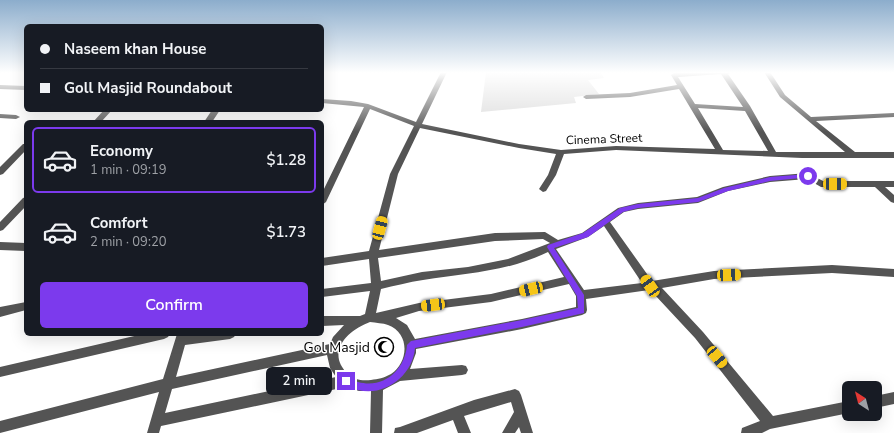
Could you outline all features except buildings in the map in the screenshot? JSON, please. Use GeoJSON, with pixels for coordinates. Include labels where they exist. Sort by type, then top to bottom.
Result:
{"type":"FeatureCollection","features":[{"type":"Feature","properties":{"kind":"street"},"geometry":{"type":"LineString","coordinates":[[376,317],[376,286],[373,254],[394,174],[434,92]]}},
{"type":"Feature","properties":{"kind":"street"},"geometry":{"type":"LineString","coordinates":[[586,97],[630,95],[647,92]]}},
{"type":"Feature","properties":{"kind":"street"},"geometry":{"type":"LineString","coordinates":[[684,92],[722,152]]}},
{"type":"Feature","properties":{"kind":"street"},"geometry":{"type":"LineString","coordinates":[[736,92],[774,154]]}},
{"type":"Feature","properties":{"kind":"street"},"geometry":{"type":"LineString","coordinates":[[780,92],[782,96],[853,155]]}},
{"type":"Feature","properties":{"kind":"street","name":"Cinema Street"},"geometry":{"type":"LineString","coordinates":[[324,101],[368,106],[417,125],[519,146],[561,152],[616,148],[774,154],[894,155]]}},
{"type":"Feature","properties":{"kind":"street"},"geometry":{"type":"LineString","coordinates":[[324,198],[368,106]]}},
{"type":"Feature","properties":{"kind":"street"},"geometry":{"type":"LineString","coordinates":[[694,106],[747,109]]}},
{"type":"Feature","properties":{"kind":"street"},"geometry":{"type":"LineString","coordinates":[[99,120],[106,112]]}},
{"type":"Feature","properties":{"kind":"street"},"geometry":{"type":"LineString","coordinates":[[809,119],[894,115]]}},
{"type":"Feature","properties":{"kind":"street"},"geometry":{"type":"LineString","coordinates":[[1,117],[16,118]]}},
{"type":"Feature","properties":{"kind":"street"},"geometry":{"type":"LineString","coordinates":[[0,172],[24,148]]}},
{"type":"Feature","properties":{"kind":"street"},"geometry":{"type":"LineString","coordinates":[[543,189],[552,175],[561,152]]}},
{"type":"Feature","properties":{"kind":"street"},"geometry":{"type":"LineString","coordinates":[[324,293],[376,286],[422,276],[468,271],[508,263],[585,235],[620,210],[698,200],[726,190],[770,179],[808,176],[820,184],[894,184]]}},
{"type":"Feature","properties":{"kind":"street"},"geometry":{"type":"LineString","coordinates":[[877,184],[894,200]]}},
{"type":"Feature","properties":{"kind":"street"},"geometry":{"type":"LineString","coordinates":[[0,228],[24,202]]}},
{"type":"Feature","properties":{"kind":"street"},"geometry":{"type":"LineString","coordinates":[[605,221],[650,286],[658,291],[699,335],[770,422]]}},
{"type":"Feature","properties":{"kind":"street"},"geometry":{"type":"LineString","coordinates":[[324,262],[496,237],[545,235],[553,246],[570,280],[580,295],[582,310],[522,324],[411,345]]}},
{"type":"Feature","properties":{"kind":"street"},"geometry":{"type":"LineString","coordinates":[[0,246],[24,247]]}},
{"type":"Feature","properties":{"kind":"street"},"geometry":{"type":"LineString","coordinates":[[580,295],[714,276],[824,269],[894,273]]}},
{"type":"Feature","properties":{"kind":"street"},"geometry":{"type":"LineString","coordinates":[[324,322],[359,320],[419,307],[491,298],[570,280]]}},
{"type":"Feature","properties":{"kind":"street"},"geometry":{"type":"LineString","coordinates":[[0,312],[24,306]]}},
{"type":"Feature","properties":{"kind":"street"},"geometry":{"type":"LineString","coordinates":[[359,320],[348,327],[339,337],[334,348],[334,360],[338,372],[346,381],[358,386],[372,387],[386,383],[397,376],[406,367],[410,356],[411,345],[408,334],[402,326],[393,320],[376,317]]}},
{"type":"Feature","properties":{"kind":"street"},"geometry":{"type":"LineString","coordinates":[[0,372],[155,336]]}},
{"type":"Feature","properties":{"kind":"street"},"geometry":{"type":"LineString","coordinates":[[152,433],[182,337],[198,336]]}},
{"type":"Feature","properties":{"kind":"street"},"geometry":{"type":"LineString","coordinates":[[0,427],[168,384],[334,348]]}},
{"type":"Feature","properties":{"kind":"street"},"geometry":{"type":"LineString","coordinates":[[397,376],[462,370]]}},
{"type":"Feature","properties":{"kind":"street"},"geometry":{"type":"LineString","coordinates":[[156,421],[346,381]]}},
{"type":"Feature","properties":{"kind":"street"},"geometry":{"type":"LineString","coordinates":[[376,433],[377,386]]}},
{"type":"Feature","properties":{"kind":"street"},"geometry":{"type":"LineString","coordinates":[[400,433],[456,413],[515,395],[527,433]]}},
{"type":"Feature","properties":{"kind":"street"},"geometry":{"type":"LineString","coordinates":[[882,401],[894,398]]}},
{"type":"Feature","properties":{"kind":"street"},"geometry":{"type":"LineString","coordinates":[[747,433],[770,422],[842,408]]}},
{"type":"Feature","properties":{"kind":"street"},"geometry":{"type":"LineString","coordinates":[[508,433],[521,412]]}},
{"type":"Feature","properties":{"kind":"street"},"geometry":{"type":"LineString","coordinates":[[456,413],[465,433]]}},
{"type":"Feature","properties":{"kind":"shaded area"},"geometry":{"type":"Polygon","coordinates":[[[483,92],[598,92],[599,94],[574,97],[576,103],[481,112],[483,92]]]}},
{"type":"Feature","properties":{"kind":"place","name":"Gol Masjid"},"geometry":{"type":"Point","coordinates":[384,347]}},
{"type":"Feature","properties":{"kind":"route"},"geometry":{"type":"LineString","coordinates":[[346,381],[358,386],[372,387],[386,383],[397,376],[406,367],[410,356],[411,345],[522,324],[582,310],[580,295],[550,247],[585,235],[620,210],[638,206],[698,200],[726,190],[770,179],[808,176]]}}]}
